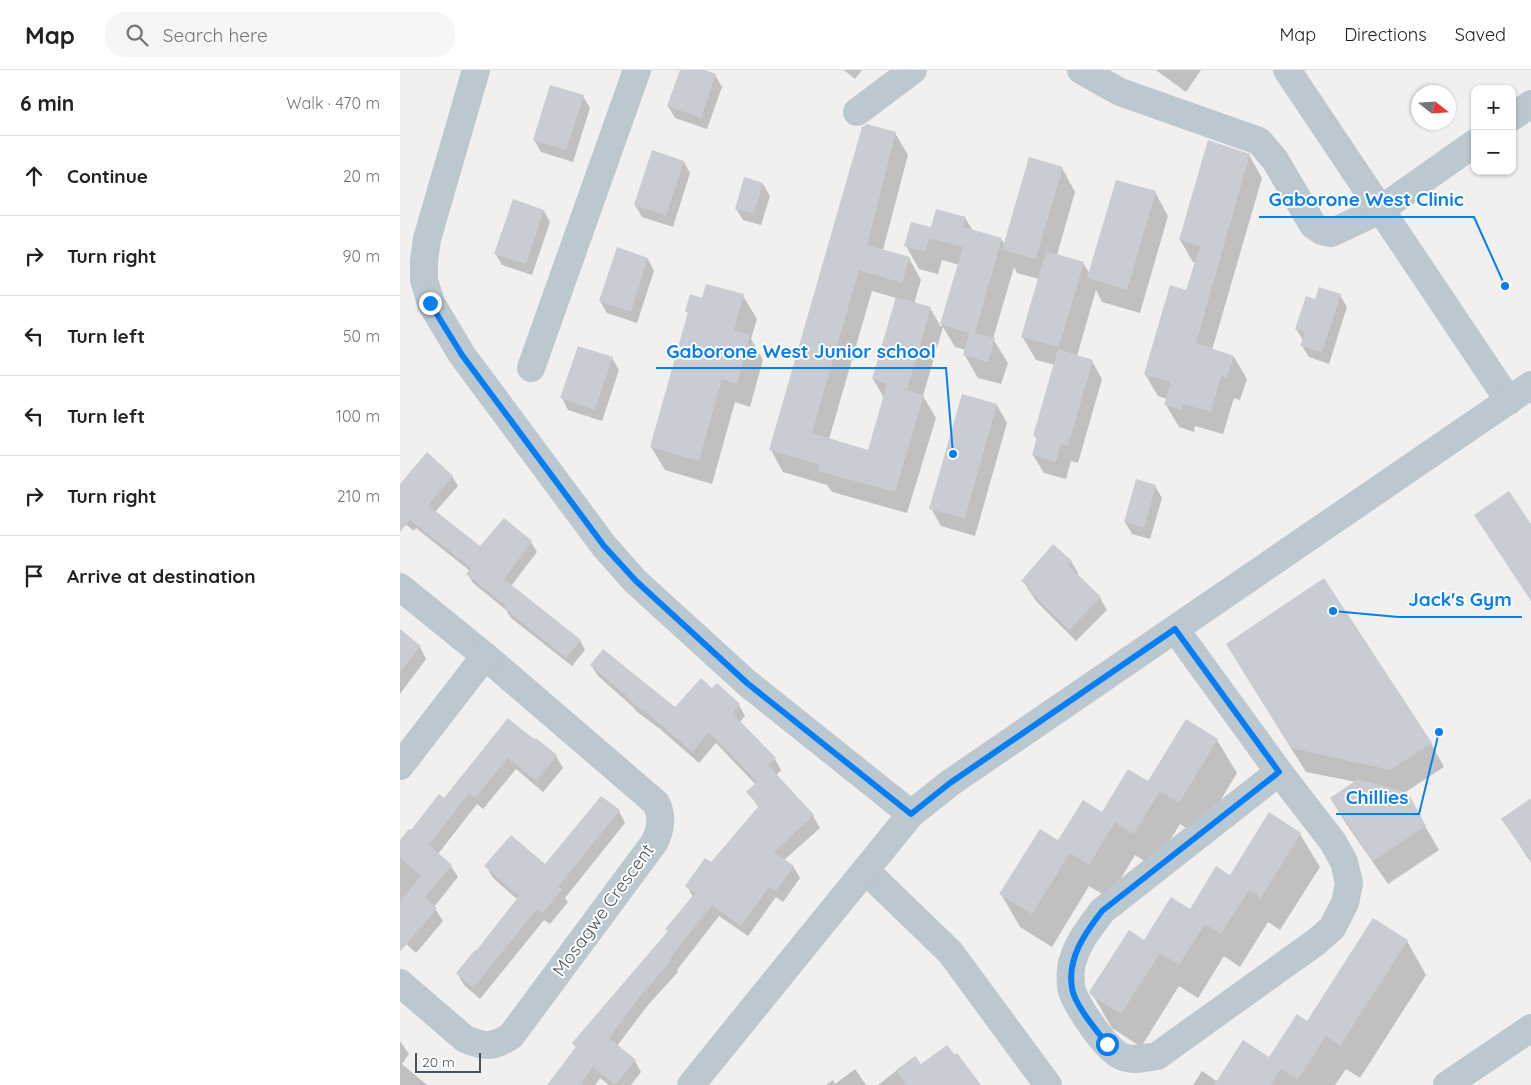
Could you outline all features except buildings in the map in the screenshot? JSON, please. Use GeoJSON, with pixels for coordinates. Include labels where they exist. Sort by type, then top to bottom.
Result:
{"type":"FeatureCollection","features":[{"type":"Feature","properties":{"kind":"street"},"geometry":{"type":"LineString","coordinates":[[476,70],[427,239],[424,280],[430,303],[462,355],[604,546],[636,581],[747,683],[911,814]]}},
{"type":"Feature","properties":{"kind":"street"},"geometry":{"type":"LineString","coordinates":[[531,368],[637,70]]}},
{"type":"Feature","properties":{"kind":"street"},"geometry":{"type":"LineString","coordinates":[[857,112],[913,70]]}},
{"type":"Feature","properties":{"kind":"street"},"geometry":{"type":"LineString","coordinates":[[1081,70],[1120,92],[1259,141],[1275,160],[1313,225],[1322,231],[1331,233],[1380,210],[1471,146]]}},
{"type":"Feature","properties":{"kind":"street"},"geometry":{"type":"LineString","coordinates":[[1287,70],[1509,400]]}},
{"type":"Feature","properties":{"kind":"street"},"geometry":{"type":"LineString","coordinates":[[1516,114],[1531,104]]}},
{"type":"Feature","properties":{"kind":"street"},"geometry":{"type":"LineString","coordinates":[[691,1085],[911,814],[950,783],[1531,385]]}},
{"type":"Feature","properties":{"kind":"street","name":"Mosagwe Crescent"},"geometry":{"type":"LineString","coordinates":[[400,587],[485,656],[656,803],[661,821],[658,833],[648,851],[511,1036],[500,1043],[490,1046],[477,1044],[465,1039],[400,983]]}},
{"type":"Feature","properties":{"kind":"street"},"geometry":{"type":"LineString","coordinates":[[1175,629],[1279,772],[1334,842],[1344,862],[1349,883],[1345,904],[1332,928],[1316,942],[1156,1056],[1139,1060],[1120,1056],[1107,1044],[1088,1020],[1072,989],[1072,961],[1087,931],[1102,911],[1279,772]]}},
{"type":"Feature","properties":{"kind":"street"},"geometry":{"type":"LineString","coordinates":[[400,766],[485,656]]}},
{"type":"Feature","properties":{"kind":"street"},"geometry":{"type":"LineString","coordinates":[[866,871],[950,952],[1048,1085]]}},
{"type":"Feature","properties":{"kind":"street"},"geometry":{"type":"LineString","coordinates":[[1447,1085],[1531,1028]]}},
{"type":"Feature","properties":{"kind":"place","name":"Gaborone West Clinic"},"geometry":{"type":"Point","coordinates":[1505,286]}},
{"type":"Feature","properties":{"kind":"place","name":"Gaborone West Junior school"},"geometry":{"type":"Point","coordinates":[953,454]}},
{"type":"Feature","properties":{"kind":"place","name":"Jack's Gym"},"geometry":{"type":"Point","coordinates":[1333,611]}},
{"type":"Feature","properties":{"kind":"place","name":"Chillies"},"geometry":{"type":"Point","coordinates":[1439,732]}},
{"type":"Feature","properties":{"kind":"route"},"geometry":{"type":"LineString","coordinates":[[430,303],[462,355],[604,546],[636,581],[747,683],[911,814],[950,783],[1175,629],[1279,772],[1102,911],[1087,931],[1072,961],[1072,989],[1088,1020],[1107,1044]]}}]}
